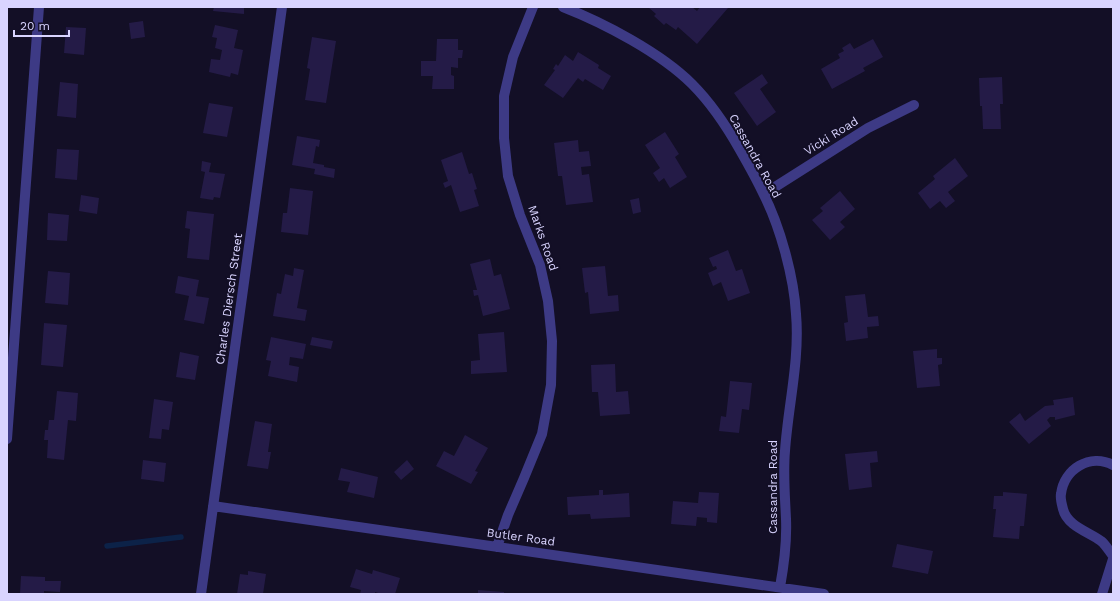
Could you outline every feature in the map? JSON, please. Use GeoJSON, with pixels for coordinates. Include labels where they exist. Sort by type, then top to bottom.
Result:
{"type":"FeatureCollection","features":[{"type":"Feature","properties":{"kind":"street"},"geometry":{"type":"LineString","coordinates":[[7,439],[39,7]]}},
{"type":"Feature","properties":{"kind":"street","name":"Charles Diersch Street"},"geometry":{"type":"LineString","coordinates":[[201,594],[282,7]]}},
{"type":"Feature","properties":{"kind":"street","name":"Marks Road"},"geometry":{"type":"LineString","coordinates":[[497,546],[508,515],[542,434],[551,385],[552,341],[548,301],[540,265],[520,215],[508,176],[504,138],[504,96],[514,57],[533,7]]}},
{"type":"Feature","properties":{"kind":"street","name":"Cassandra Road"},"geometry":{"type":"LineString","coordinates":[[564,7],[599,23],[631,41],[665,62],[692,84],[711,105],[728,130],[764,194],[777,229],[789,271],[796,315],[796,366],[784,452],[786,520],[785,556],[780,587]]}},
{"type":"Feature","properties":{"kind":"street","name":"Vicki Road"},"geometry":{"type":"LineString","coordinates":[[764,194],[868,128],[914,105]]}},
{"type":"Feature","properties":{"kind":"street"},"geometry":{"type":"LineString","coordinates":[[1113,465],[1099,461],[1084,463],[1075,468],[1066,477],[1060,494],[1063,511],[1072,524],[1103,542],[1113,556]]}},
{"type":"Feature","properties":{"kind":"street","name":"Butler Road"},"geometry":{"type":"LineString","coordinates":[[213,506],[824,594]]}},
{"type":"Feature","properties":{"kind":"street"},"geometry":{"type":"LineString","coordinates":[[1102,594],[1113,559]]}},
{"type":"Feature","properties":{"kind":"building"},"geometry":{"type":"Polygon","coordinates":[[[214,7],[244,7],[244,14],[213,11],[214,7]]]}},
{"type":"Feature","properties":{"kind":"building"},"geometry":{"type":"Polygon","coordinates":[[[648,7],[692,7],[697,11],[700,7],[728,8],[697,44],[678,27],[676,30],[666,23],[664,25],[654,16],[656,14],[648,7]]]}},
{"type":"Feature","properties":{"kind":"building"},"geometry":{"type":"Polygon","coordinates":[[[143,21],[145,37],[131,39],[129,23],[143,21]]]}},
{"type":"Feature","properties":{"kind":"building"},"geometry":{"type":"Polygon","coordinates":[[[215,25],[238,30],[234,48],[243,50],[238,75],[231,73],[230,77],[209,72],[211,59],[220,60],[222,50],[215,48],[217,38],[212,37],[215,25]]]}},
{"type":"Feature","properties":{"kind":"building"},"geometry":{"type":"Polygon","coordinates":[[[66,27],[86,28],[84,55],[64,53],[66,27]]]}},
{"type":"Feature","properties":{"kind":"building"},"geometry":{"type":"Polygon","coordinates":[[[312,37],[336,41],[326,103],[305,100],[310,69],[307,68],[312,37]]]}},
{"type":"Feature","properties":{"kind":"building"},"geometry":{"type":"Polygon","coordinates":[[[437,39],[458,39],[458,50],[463,50],[462,58],[458,58],[458,68],[451,67],[451,75],[454,76],[454,89],[432,89],[433,76],[421,76],[421,61],[436,61],[437,39]]]}},
{"type":"Feature","properties":{"kind":"building"},"geometry":{"type":"Polygon","coordinates":[[[873,39],[883,57],[863,68],[865,71],[832,89],[821,69],[840,58],[838,54],[844,51],[842,48],[850,43],[854,49],[873,39]]]}},
{"type":"Feature","properties":{"kind":"building"},"geometry":{"type":"Polygon","coordinates":[[[578,52],[599,65],[598,68],[611,76],[603,90],[585,79],[583,82],[578,78],[563,98],[544,85],[555,70],[553,69],[556,64],[558,66],[565,55],[573,61],[578,52]]]}},
{"type":"Feature","properties":{"kind":"building"},"geometry":{"type":"Polygon","coordinates":[[[762,74],[768,83],[760,89],[776,112],[757,126],[734,93],[762,74]]]}},
{"type":"Feature","properties":{"kind":"building"},"geometry":{"type":"Polygon","coordinates":[[[1002,77],[1003,104],[1000,104],[1001,129],[983,129],[979,78],[1002,77]]]}},
{"type":"Feature","properties":{"kind":"building"},"geometry":{"type":"Polygon","coordinates":[[[60,82],[78,84],[76,118],[57,116],[60,82]]]}},
{"type":"Feature","properties":{"kind":"building"},"geometry":{"type":"Polygon","coordinates":[[[209,103],[233,107],[227,137],[203,133],[209,103]]]}},
{"type":"Feature","properties":{"kind":"building"},"geometry":{"type":"Polygon","coordinates":[[[665,132],[679,154],[675,157],[687,177],[670,188],[664,178],[659,182],[653,173],[660,168],[645,145],[665,132]]]}},
{"type":"Feature","properties":{"kind":"building"},"geometry":{"type":"Polygon","coordinates":[[[297,136],[320,140],[319,147],[316,146],[313,163],[335,169],[334,178],[314,174],[315,169],[292,165],[297,136]]]}},
{"type":"Feature","properties":{"kind":"building"},"geometry":{"type":"Polygon","coordinates":[[[578,140],[579,152],[589,151],[591,166],[581,167],[582,175],[589,174],[593,202],[566,205],[562,176],[558,176],[554,143],[578,140]]]}},
{"type":"Feature","properties":{"kind":"building"},"geometry":{"type":"Polygon","coordinates":[[[57,149],[79,150],[77,180],[55,178],[57,149]]]}},
{"type":"Feature","properties":{"kind":"building"},"geometry":{"type":"Polygon","coordinates":[[[462,152],[469,174],[472,173],[477,189],[474,190],[479,206],[460,212],[451,185],[445,188],[443,183],[448,181],[441,160],[462,152]]]}},
{"type":"Feature","properties":{"kind":"building"},"geometry":{"type":"Polygon","coordinates":[[[955,158],[968,176],[948,192],[955,201],[946,208],[940,201],[930,209],[918,193],[935,179],[933,176],[955,158]]]}},
{"type":"Feature","properties":{"kind":"building"},"geometry":{"type":"Polygon","coordinates":[[[202,161],[211,163],[209,172],[225,174],[220,198],[214,197],[213,200],[200,198],[205,172],[201,171],[202,161]]]}},
{"type":"Feature","properties":{"kind":"building"},"geometry":{"type":"Polygon","coordinates":[[[290,188],[313,191],[308,235],[281,232],[283,213],[287,213],[290,188]]]}},
{"type":"Feature","properties":{"kind":"building"},"geometry":{"type":"Polygon","coordinates":[[[840,191],[855,209],[840,222],[845,227],[830,240],[812,220],[823,211],[820,208],[840,191]]]}},
{"type":"Feature","properties":{"kind":"building"},"geometry":{"type":"Polygon","coordinates":[[[81,195],[99,198],[97,214],[79,211],[81,195]]]}},
{"type":"Feature","properties":{"kind":"building"},"geometry":{"type":"Polygon","coordinates":[[[639,198],[641,212],[633,214],[630,200],[639,198]]]}},
{"type":"Feature","properties":{"kind":"building"},"geometry":{"type":"Polygon","coordinates":[[[187,211],[214,214],[209,260],[187,258],[190,229],[185,228],[187,211]]]}},
{"type":"Feature","properties":{"kind":"building"},"geometry":{"type":"Polygon","coordinates":[[[48,213],[69,215],[67,241],[47,240],[48,213]]]}},
{"type":"Feature","properties":{"kind":"building"},"geometry":{"type":"Polygon","coordinates":[[[728,250],[736,271],[742,269],[750,293],[728,301],[721,282],[713,286],[708,273],[717,269],[716,266],[713,267],[709,258],[728,250]]]}},
{"type":"Feature","properties":{"kind":"building"},"geometry":{"type":"Polygon","coordinates":[[[490,259],[494,276],[501,274],[510,309],[483,316],[478,295],[474,296],[473,290],[477,290],[470,264],[490,259]]]}},
{"type":"Feature","properties":{"kind":"building"},"geometry":{"type":"Polygon","coordinates":[[[605,266],[608,296],[618,295],[619,311],[590,314],[588,292],[585,293],[582,268],[605,266]]]}},
{"type":"Feature","properties":{"kind":"building"},"geometry":{"type":"Polygon","coordinates":[[[294,268],[304,270],[297,308],[307,310],[305,321],[273,316],[277,293],[281,294],[285,274],[293,276],[294,268]]]}},
{"type":"Feature","properties":{"kind":"building"},"geometry":{"type":"Polygon","coordinates":[[[48,271],[70,273],[68,305],[45,303],[48,271]]]}},
{"type":"Feature","properties":{"kind":"building"},"geometry":{"type":"Polygon","coordinates":[[[178,276],[199,280],[196,296],[209,298],[204,324],[184,320],[189,296],[175,293],[178,276]]]}},
{"type":"Feature","properties":{"kind":"building"},"geometry":{"type":"Polygon","coordinates":[[[865,294],[868,317],[878,316],[879,326],[867,327],[868,338],[846,341],[844,323],[848,322],[845,296],[865,294]]]}},
{"type":"Feature","properties":{"kind":"building"},"geometry":{"type":"Polygon","coordinates":[[[44,323],[67,325],[63,367],[41,365],[44,323]]]}},
{"type":"Feature","properties":{"kind":"building"},"geometry":{"type":"Polygon","coordinates":[[[504,332],[507,372],[471,374],[471,361],[480,360],[478,334],[504,332]]]}},
{"type":"Feature","properties":{"kind":"building"},"geometry":{"type":"Polygon","coordinates":[[[271,337],[306,344],[303,359],[290,357],[289,365],[299,367],[297,382],[268,376],[271,361],[266,360],[271,337]]]}},
{"type":"Feature","properties":{"kind":"building"},"geometry":{"type":"Polygon","coordinates":[[[312,337],[333,341],[331,349],[310,345],[312,337]]]}},
{"type":"Feature","properties":{"kind":"building"},"geometry":{"type":"Polygon","coordinates":[[[937,349],[937,358],[942,358],[942,364],[938,365],[940,386],[917,388],[913,351],[937,349]]]}},
{"type":"Feature","properties":{"kind":"building"},"geometry":{"type":"Polygon","coordinates":[[[180,352],[199,356],[195,380],[176,377],[180,352]]]}},
{"type":"Feature","properties":{"kind":"building"},"geometry":{"type":"Polygon","coordinates":[[[615,364],[616,392],[628,391],[630,414],[600,416],[598,392],[592,392],[591,365],[615,364]]]}},
{"type":"Feature","properties":{"kind":"building"},"geometry":{"type":"Polygon","coordinates":[[[730,381],[752,383],[749,410],[742,409],[739,433],[719,431],[721,416],[726,417],[730,381]]]}},
{"type":"Feature","properties":{"kind":"building"},"geometry":{"type":"Polygon","coordinates":[[[57,391],[78,393],[76,421],[68,420],[64,460],[47,458],[48,440],[44,440],[45,430],[48,430],[49,420],[54,420],[57,391]]]}},
{"type":"Feature","properties":{"kind":"building"},"geometry":{"type":"Polygon","coordinates":[[[1073,397],[1075,415],[1055,420],[1055,417],[1050,417],[1047,420],[1051,426],[1029,444],[1009,422],[1020,413],[1025,421],[1045,406],[1054,405],[1053,400],[1073,397]]]}},
{"type":"Feature","properties":{"kind":"building"},"geometry":{"type":"Polygon","coordinates":[[[154,399],[173,402],[169,430],[162,429],[161,439],[149,438],[154,399]]]}},
{"type":"Feature","properties":{"kind":"building"},"geometry":{"type":"Polygon","coordinates":[[[255,421],[272,424],[268,452],[271,452],[268,469],[247,466],[255,421]]]}},
{"type":"Feature","properties":{"kind":"building"},"geometry":{"type":"Polygon","coordinates":[[[465,435],[488,448],[475,471],[478,472],[471,484],[436,466],[444,451],[454,456],[465,435]]]}},
{"type":"Feature","properties":{"kind":"building"},"geometry":{"type":"Polygon","coordinates":[[[877,451],[878,462],[870,463],[872,487],[849,490],[845,454],[877,451]]]}},
{"type":"Feature","properties":{"kind":"building"},"geometry":{"type":"Polygon","coordinates":[[[143,460],[166,463],[164,482],[141,479],[143,460]]]}},
{"type":"Feature","properties":{"kind":"building"},"geometry":{"type":"Polygon","coordinates":[[[407,460],[414,469],[401,480],[394,472],[407,460]]]}},
{"type":"Feature","properties":{"kind":"building"},"geometry":{"type":"Polygon","coordinates":[[[341,468],[378,477],[374,498],[347,492],[350,482],[338,480],[341,468]]]}},
{"type":"Feature","properties":{"kind":"building"},"geometry":{"type":"Polygon","coordinates":[[[599,490],[603,490],[603,495],[629,493],[630,517],[591,519],[590,514],[568,515],[567,497],[599,495],[599,490]]]}},
{"type":"Feature","properties":{"kind":"building"},"geometry":{"type":"Polygon","coordinates":[[[699,492],[719,493],[717,523],[707,522],[707,518],[697,517],[696,526],[671,524],[673,501],[698,503],[699,492]]]}},
{"type":"Feature","properties":{"kind":"building"},"geometry":{"type":"Polygon","coordinates":[[[1003,492],[1027,494],[1024,526],[1020,526],[1019,539],[993,537],[996,509],[993,509],[994,496],[1003,496],[1003,492]]]}},
{"type":"Feature","properties":{"kind":"building"},"geometry":{"type":"Polygon","coordinates":[[[897,544],[933,551],[928,574],[892,567],[897,544]]]}},
{"type":"Feature","properties":{"kind":"building"},"geometry":{"type":"Polygon","coordinates":[[[356,569],[372,574],[373,570],[400,578],[395,594],[381,594],[375,592],[375,594],[360,594],[361,590],[350,587],[356,569]]]}},
{"type":"Feature","properties":{"kind":"building"},"geometry":{"type":"Polygon","coordinates":[[[248,571],[266,574],[263,594],[237,594],[240,574],[248,575],[248,571]]]}},
{"type":"Feature","properties":{"kind":"building"},"geometry":{"type":"Polygon","coordinates":[[[21,576],[45,577],[45,581],[61,581],[60,592],[44,591],[44,594],[20,594],[21,576]]]}},
{"type":"Feature","properties":{"kind":"building"},"geometry":{"type":"Polygon","coordinates":[[[478,590],[504,592],[504,594],[478,594],[478,590]]]}},
{"type":"Feature","properties":{"kind":"waterway"},"geometry":{"type":"LineString","coordinates":[[107,546],[181,537]]}}]}
